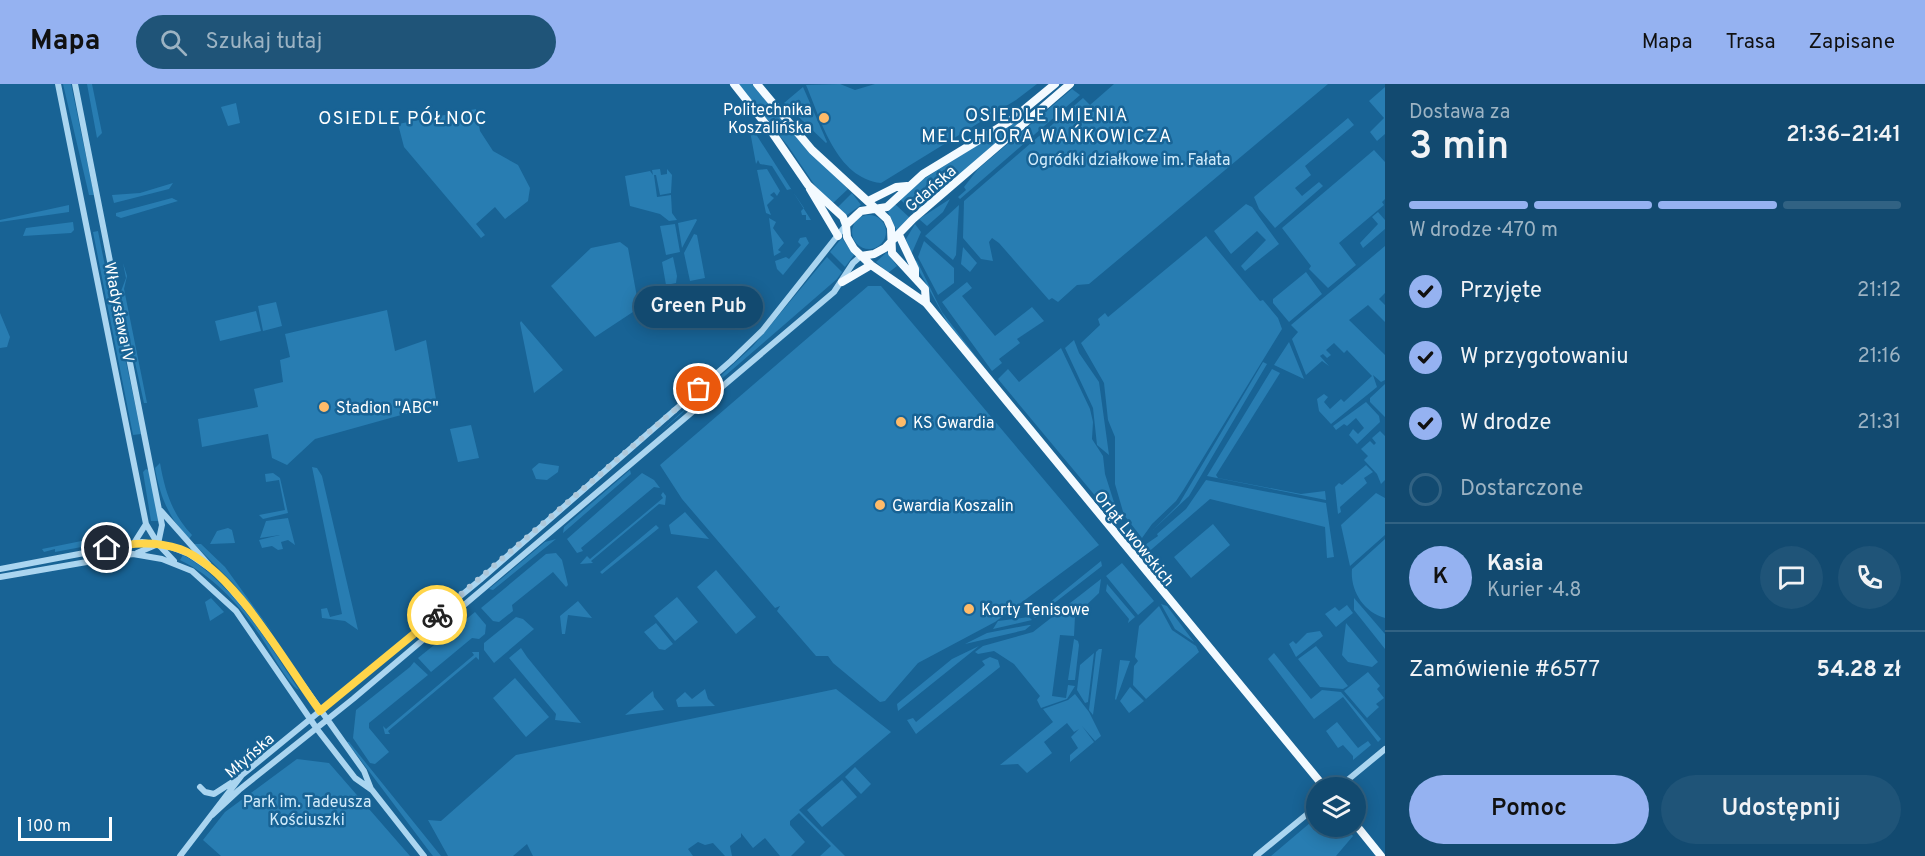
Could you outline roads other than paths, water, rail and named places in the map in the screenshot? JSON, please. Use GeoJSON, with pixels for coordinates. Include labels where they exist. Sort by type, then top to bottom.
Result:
{"type":"FeatureCollection","features":[{"type":"Feature","properties":{"kind":"main road"},"geometry":{"type":"LineString","coordinates":[[734,84],[761,117],[808,185],[838,236]]}},
{"type":"Feature","properties":{"kind":"main road"},"geometry":{"type":"LineString","coordinates":[[757,84],[802,138],[890,223],[890,243],[880,252],[861,256],[849,242],[843,217],[808,185]]}},
{"type":"Feature","properties":{"kind":"main road","name":"Gdańska"},"geometry":{"type":"LineString","coordinates":[[878,210],[890,205],[907,186],[1010,121],[1055,84]]}},
{"type":"Feature","properties":{"kind":"main road","name":"Gdańska"},"geometry":{"type":"LineString","coordinates":[[890,243],[913,219],[1070,84]]}},
{"type":"Feature","properties":{"kind":"main road"},"geometry":{"type":"LineString","coordinates":[[868,201],[896,187],[907,186]]}},
{"type":"Feature","properties":{"kind":"main road"},"geometry":{"type":"LineString","coordinates":[[846,225],[861,211],[878,210]]}},
{"type":"Feature","properties":{"kind":"main road"},"geometry":{"type":"LineString","coordinates":[[899,235],[915,269],[915,278]]}},
{"type":"Feature","properties":{"kind":"main road","name":"Orląt Lwowskich"},"geometry":{"type":"LineString","coordinates":[[890,243],[892,253],[925,289],[926,303]]}},
{"type":"Feature","properties":{"kind":"main road","name":"Orląt Lwowskich"},"geometry":{"type":"LineString","coordinates":[[861,256],[926,303],[1316,777]]}},
{"type":"Feature","properties":{"kind":"main road"},"geometry":{"type":"LineString","coordinates":[[842,282],[871,265]]}},
{"type":"Feature","properties":{"kind":"main road"},"geometry":{"type":"LineString","coordinates":[[1366,837],[1381,856]]}},
{"type":"Feature","properties":{"kind":"street","name":"Władysława IV"},"geometry":{"type":"LineString","coordinates":[[58,84],[125,405],[146,524],[158,544],[176,563]]}},
{"type":"Feature","properties":{"kind":"street","name":"Władysława IV"},"geometry":{"type":"LineString","coordinates":[[75,84],[160,508],[163,532],[158,544]]}},
{"type":"Feature","properties":{"kind":"street","name":"Młyńska"},"geometry":{"type":"LineString","coordinates":[[180,856],[242,775],[498,565],[731,361],[762,331],[846,225]]}},
{"type":"Feature","properties":{"kind":"street","name":"Młyńska"},"geometry":{"type":"LineString","coordinates":[[212,815],[815,308],[842,282],[853,262],[861,256]]}},
{"type":"Feature","properties":{"kind":"street"},"geometry":{"type":"LineString","coordinates":[[160,508],[253,615],[326,721],[364,771],[372,790],[424,856]]}},
{"type":"Feature","properties":{"kind":"street"},"geometry":{"type":"LineString","coordinates":[[134,543],[146,524]]}},
{"type":"Feature","properties":{"kind":"street"},"geometry":{"type":"LineString","coordinates":[[0,569],[134,543],[158,544],[182,550],[212,568]]}},
{"type":"Feature","properties":{"kind":"street"},"geometry":{"type":"LineString","coordinates":[[0,577],[133,554],[158,544]]}},
{"type":"Feature","properties":{"kind":"street"},"geometry":{"type":"LineString","coordinates":[[133,554],[176,563],[207,582],[236,611],[310,720],[355,778],[372,790]]}},
{"type":"Feature","properties":{"kind":"street"},"geometry":{"type":"LineString","coordinates":[[1351,777],[1385,749]]}},
{"type":"Feature","properties":{"kind":"street"},"geometry":{"type":"LineString","coordinates":[[200,787],[205,792],[214,794],[242,775]]}},
{"type":"Feature","properties":{"kind":"street"},"geometry":{"type":"LineString","coordinates":[[1256,856],[1306,815]]}},
{"type":"Feature","properties":{"kind":"place","name":"Politechnika Koszalińska"},"geometry":{"type":"Point","coordinates":[824,118]}},
{"type":"Feature","properties":{"kind":"place","name":"Green Pub"},"geometry":{"type":"Point","coordinates":[699,389]}},
{"type":"Feature","properties":{"kind":"place","name":"Stadion \"ABC\""},"geometry":{"type":"Point","coordinates":[324,407]}},
{"type":"Feature","properties":{"kind":"place","name":"KS Gwardia"},"geometry":{"type":"Point","coordinates":[901,422]}},
{"type":"Feature","properties":{"kind":"place","name":"Gwardia Koszalin"},"geometry":{"type":"Point","coordinates":[880,505]}},
{"type":"Feature","properties":{"kind":"place","name":"Korty Tenisowe"},"geometry":{"type":"Point","coordinates":[969,609]}},
{"type":"Feature","properties":{"kind":"district","name":"OSIEDLE PÓŁNOC"},"geometry":{"type":"Point","coordinates":[403,118]}},
{"type":"Feature","properties":{"kind":"district","name":"OSIEDLE IMIENIA MELCHIORA WAŃKOWICZA"},"geometry":{"type":"Point","coordinates":[1047,126]}},
{"type":"Feature","properties":{"kind":"park label","name":"Ogródki działkowe im. Fałata"},"geometry":{"type":"Point","coordinates":[1129,159]}},
{"type":"Feature","properties":{"kind":"park label","name":"Park im. Tadeusza Kościuszki"},"geometry":{"type":"Point","coordinates":[307,810]}}]}
